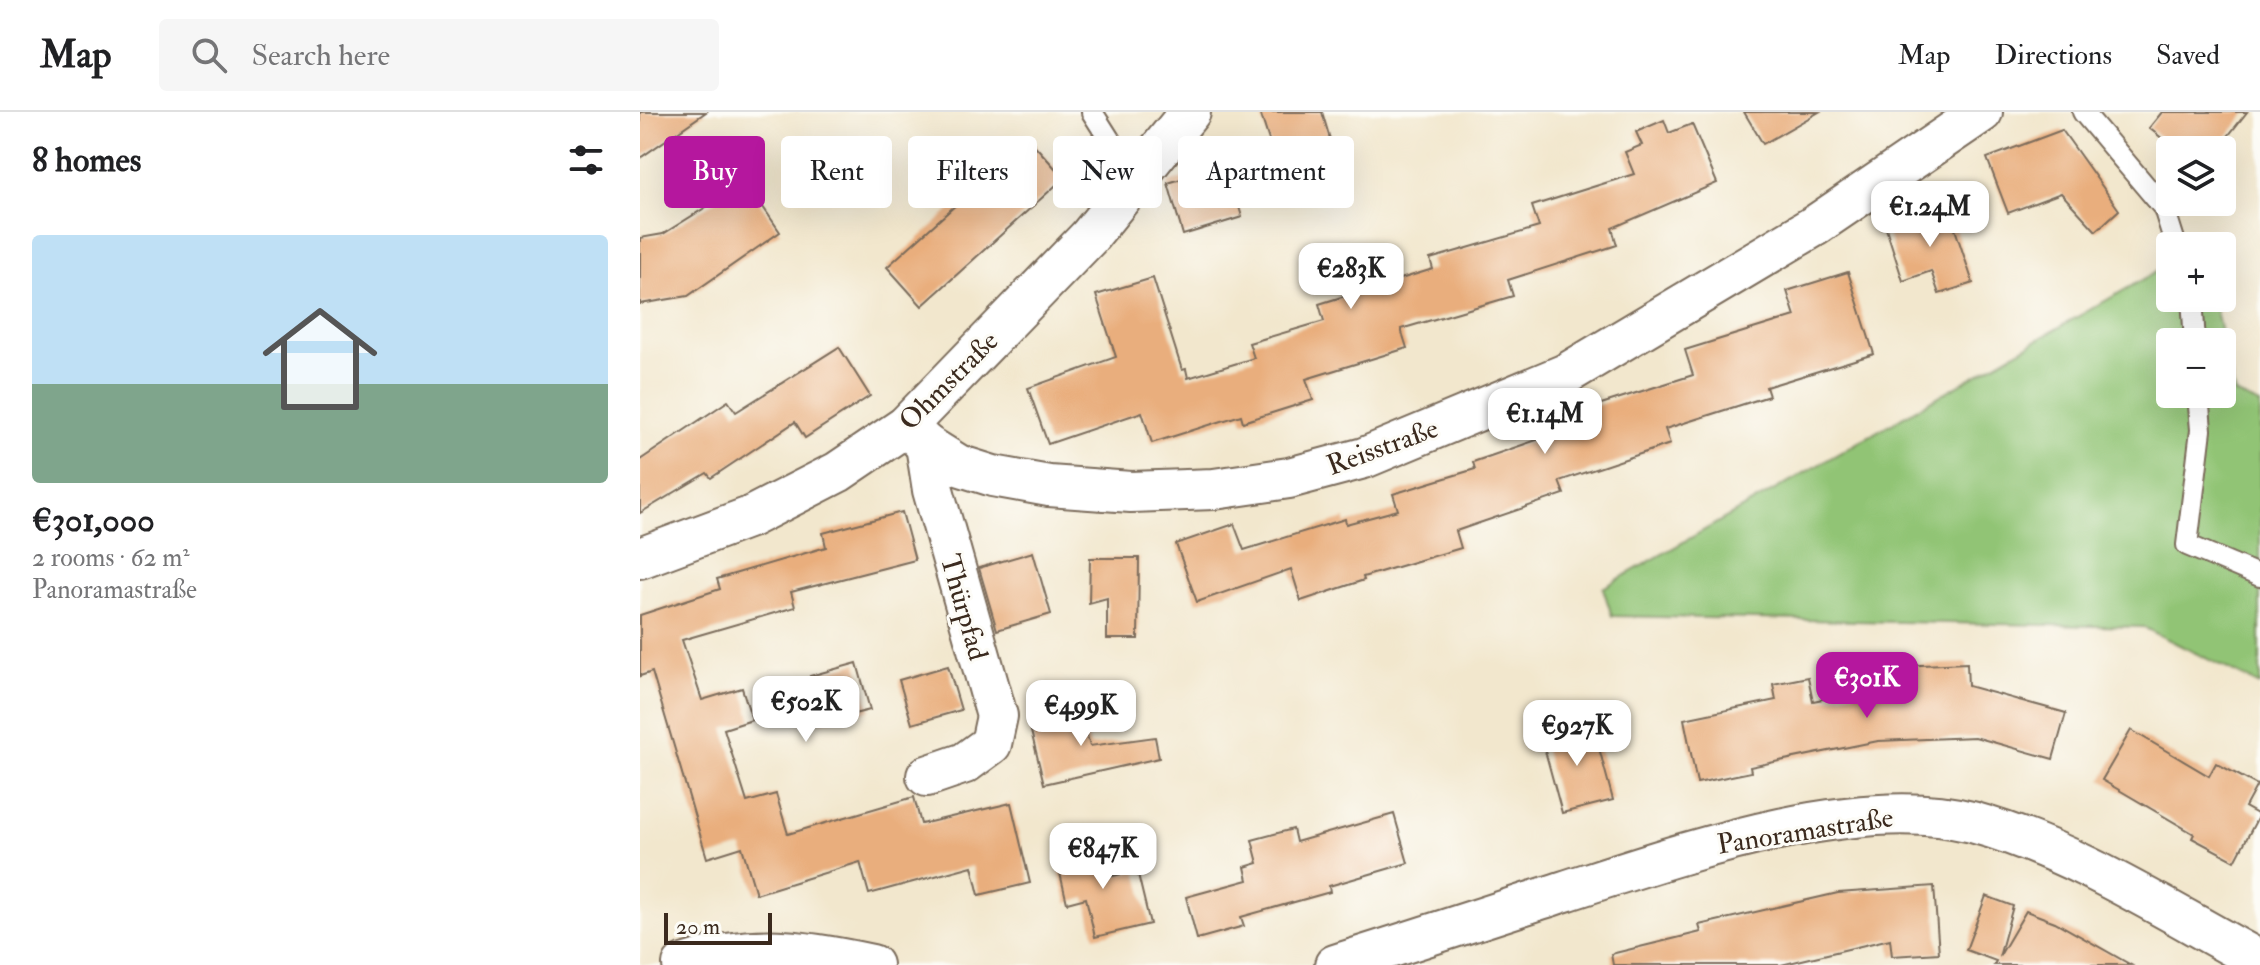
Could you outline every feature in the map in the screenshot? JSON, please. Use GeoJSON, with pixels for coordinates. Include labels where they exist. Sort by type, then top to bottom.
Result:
{"type":"FeatureCollection","features":[{"type":"Feature","properties":{"kind":"street","name":"Ohmstraße"},"geometry":{"type":"LineString","coordinates":[[1162,147],[1190,112]]}},
{"type":"Feature","properties":{"kind":"street","name":"Reisstraße"},"geometry":{"type":"LineString","coordinates":[[916,436],[958,465],[993,476],[1049,486],[1131,492],[1214,489],[1289,478],[1364,458],[1566,374],[1816,225],[1982,112]]}},
{"type":"Feature","properties":{"kind":"street","name":"Ohmstraße"},"geometry":{"type":"LineString","coordinates":[[640,558],[750,517],[916,436],[1112,208]]}},
{"type":"Feature","properties":{"kind":"street","name":"Thürpfad"},"geometry":{"type":"LineString","coordinates":[[916,436],[997,716],[991,744],[965,763],[927,776]]}},
{"type":"Feature","properties":{"kind":"street","name":"Panoramastraße"},"geometry":{"type":"LineString","coordinates":[[1335,965],[1700,848],[1811,824],[1904,813],[1969,822],[2028,841],[2090,869],[2260,961]]}},
{"type":"Feature","properties":{"kind":"street"},"geometry":{"type":"LineString","coordinates":[[683,965],[720,953],[781,948],[872,965]]}},
{"type":"Feature","properties":{"kind":"lane"},"geometry":{"type":"LineString","coordinates":[[1092,112],[1107,136]]}},
{"type":"Feature","properties":{"kind":"lane"},"geometry":{"type":"LineString","coordinates":[[2083,112],[2164,208],[2172,232]]}},
{"type":"Feature","properties":{"kind":"lane"},"geometry":{"type":"LineString","coordinates":[[2199,408],[2201,430],[2187,545],[2260,576]]}},
{"type":"Feature","properties":{"kind":"green space"},"geometry":{"type":"Polygon","coordinates":[[[2156,272],[2156,312],[2216,312],[2220,328],[2156,328],[2156,408],[2236,408],[2236,394],[2260,405],[2260,685],[2143,627],[1612,616],[1603,588],[2156,272]]]}},
{"type":"Feature","properties":{"kind":"building"},"geometry":{"type":"Polygon","coordinates":[[[640,112],[706,112],[672,136],[664,136],[664,141],[640,158],[640,112]]]}},
{"type":"Feature","properties":{"kind":"building"},"geometry":{"type":"Polygon","coordinates":[[[1260,112],[1322,112],[1329,136],[1268,136],[1260,112]]]}},
{"type":"Feature","properties":{"kind":"building"},"geometry":{"type":"Polygon","coordinates":[[[1744,112],[1819,112],[1763,144],[1744,112]]]}},
{"type":"Feature","properties":{"kind":"building"},"geometry":{"type":"Polygon","coordinates":[[[2162,112],[2247,112],[2228,136],[2159,136],[2149,128],[2162,112]]]}},
{"type":"Feature","properties":{"kind":"building"},"geometry":{"type":"Polygon","coordinates":[[[1664,120],[1669,133],[1692,124],[1717,183],[1612,228],[1617,245],[1508,280],[1513,296],[1401,329],[1407,348],[1306,379],[1313,400],[1243,422],[1241,415],[1152,443],[1142,412],[1048,444],[1028,388],[1116,357],[1096,295],[1153,278],[1182,370],[1186,369],[1188,378],[1254,358],[1249,343],[1324,321],[1319,304],[1433,269],[1430,259],[1539,227],[1532,206],[1634,174],[1625,152],[1642,145],[1636,132],[1664,120]]]}},
{"type":"Feature","properties":{"kind":"building"},"geometry":{"type":"Polygon","coordinates":[[[2062,130],[2119,210],[2096,231],[2061,193],[2008,213],[1987,158],[2062,130]]]}},
{"type":"Feature","properties":{"kind":"building"},"geometry":{"type":"Polygon","coordinates":[[[1037,148],[1053,166],[1053,188],[1037,202],[1037,148]]]}},
{"type":"Feature","properties":{"kind":"building"},"geometry":{"type":"Polygon","coordinates":[[[1178,180],[1178,208],[1239,208],[1242,217],[1183,235],[1168,183],[1178,180]]]}},
{"type":"Feature","properties":{"kind":"building"},"geometry":{"type":"Polygon","coordinates":[[[1947,205],[1973,283],[1939,294],[1931,271],[1903,281],[1885,225],[1947,205]]]}},
{"type":"Feature","properties":{"kind":"building"},"geometry":{"type":"Polygon","coordinates":[[[704,208],[764,208],[780,232],[688,296],[640,304],[640,238],[663,234],[704,208]]]}},
{"type":"Feature","properties":{"kind":"building"},"geometry":{"type":"Polygon","coordinates":[[[952,208],[1031,208],[922,306],[887,267],[952,208]]]}},
{"type":"Feature","properties":{"kind":"building"},"geometry":{"type":"Polygon","coordinates":[[[1848,272],[1874,354],[1766,387],[1769,396],[1665,429],[1670,444],[1559,481],[1564,494],[1456,531],[1461,548],[1363,577],[1364,580],[1301,601],[1291,569],[1197,602],[1176,544],[1234,524],[1244,550],[1345,519],[1346,524],[1398,510],[1393,494],[1475,469],[1473,462],[1583,424],[1579,411],[1693,375],[1685,350],[1795,316],[1787,291],[1848,272]]]}},
{"type":"Feature","properties":{"kind":"building"},"geometry":{"type":"Polygon","coordinates":[[[839,347],[870,396],[805,438],[795,422],[711,478],[707,473],[640,513],[640,460],[728,401],[736,412],[839,347]]]}},
{"type":"Feature","properties":{"kind":"building"},"geometry":{"type":"Polygon","coordinates":[[[902,512],[915,560],[791,592],[795,607],[682,640],[702,700],[742,688],[752,720],[724,729],[747,802],[776,794],[788,834],[914,797],[921,824],[1011,803],[1030,883],[979,895],[972,866],[869,894],[860,862],[756,894],[742,847],[707,858],[652,672],[640,676],[640,615],[720,589],[717,579],[826,547],[823,533],[902,512]]]}},
{"type":"Feature","properties":{"kind":"building"},"geometry":{"type":"Polygon","coordinates":[[[1033,552],[1051,614],[997,630],[979,568],[1033,552]]]}},
{"type":"Feature","properties":{"kind":"building"},"geometry":{"type":"Polygon","coordinates":[[[1090,558],[1139,558],[1138,639],[1107,639],[1107,598],[1089,603],[1090,558]]]}},
{"type":"Feature","properties":{"kind":"building"},"geometry":{"type":"Polygon","coordinates":[[[857,663],[870,710],[822,722],[810,676],[857,663]]]}},
{"type":"Feature","properties":{"kind":"building"},"geometry":{"type":"Polygon","coordinates":[[[1967,663],[1968,686],[2066,713],[2053,759],[1975,737],[1878,741],[1750,767],[1751,772],[1697,783],[1684,719],[1776,700],[1773,684],[1808,677],[1813,701],[1876,688],[1875,667],[1967,663]]]}},
{"type":"Feature","properties":{"kind":"building"},"geometry":{"type":"Polygon","coordinates":[[[948,666],[961,710],[912,724],[899,680],[948,666]]]}},
{"type":"Feature","properties":{"kind":"building"},"geometry":{"type":"Polygon","coordinates":[[[1078,706],[1090,746],[1155,737],[1159,758],[1044,784],[1028,719],[1078,706]]]}},
{"type":"Feature","properties":{"kind":"building"},"geometry":{"type":"Polygon","coordinates":[[[1592,722],[1613,800],[1562,813],[1541,736],[1592,722]]]}},
{"type":"Feature","properties":{"kind":"building"},"geometry":{"type":"Polygon","coordinates":[[[2131,730],[2209,776],[2216,763],[2257,785],[2245,807],[2259,815],[2235,861],[2192,838],[2194,834],[2102,780],[2131,730]]]}},
{"type":"Feature","properties":{"kind":"building"},"geometry":{"type":"Polygon","coordinates":[[[1394,814],[1408,863],[1329,886],[1330,892],[1241,917],[1244,926],[1197,939],[1186,897],[1248,880],[1245,867],[1258,863],[1252,840],[1293,829],[1296,842],[1394,814]]]}},
{"type":"Feature","properties":{"kind":"building"},"geometry":{"type":"Polygon","coordinates":[[[1105,844],[1113,876],[1137,870],[1150,924],[1095,937],[1086,898],[1067,903],[1056,856],[1105,844]]]}},
{"type":"Feature","properties":{"kind":"building"},"geometry":{"type":"Polygon","coordinates":[[[1934,886],[1939,953],[1892,956],[1890,939],[1781,965],[1613,965],[1611,954],[1701,932],[1699,925],[1838,893],[1934,886]]]}},
{"type":"Feature","properties":{"kind":"building"},"geometry":{"type":"Polygon","coordinates":[[[1986,896],[2013,906],[1999,957],[2026,911],[2055,922],[2131,965],[1994,965],[1996,961],[1966,950],[1986,896]]]}}]}
